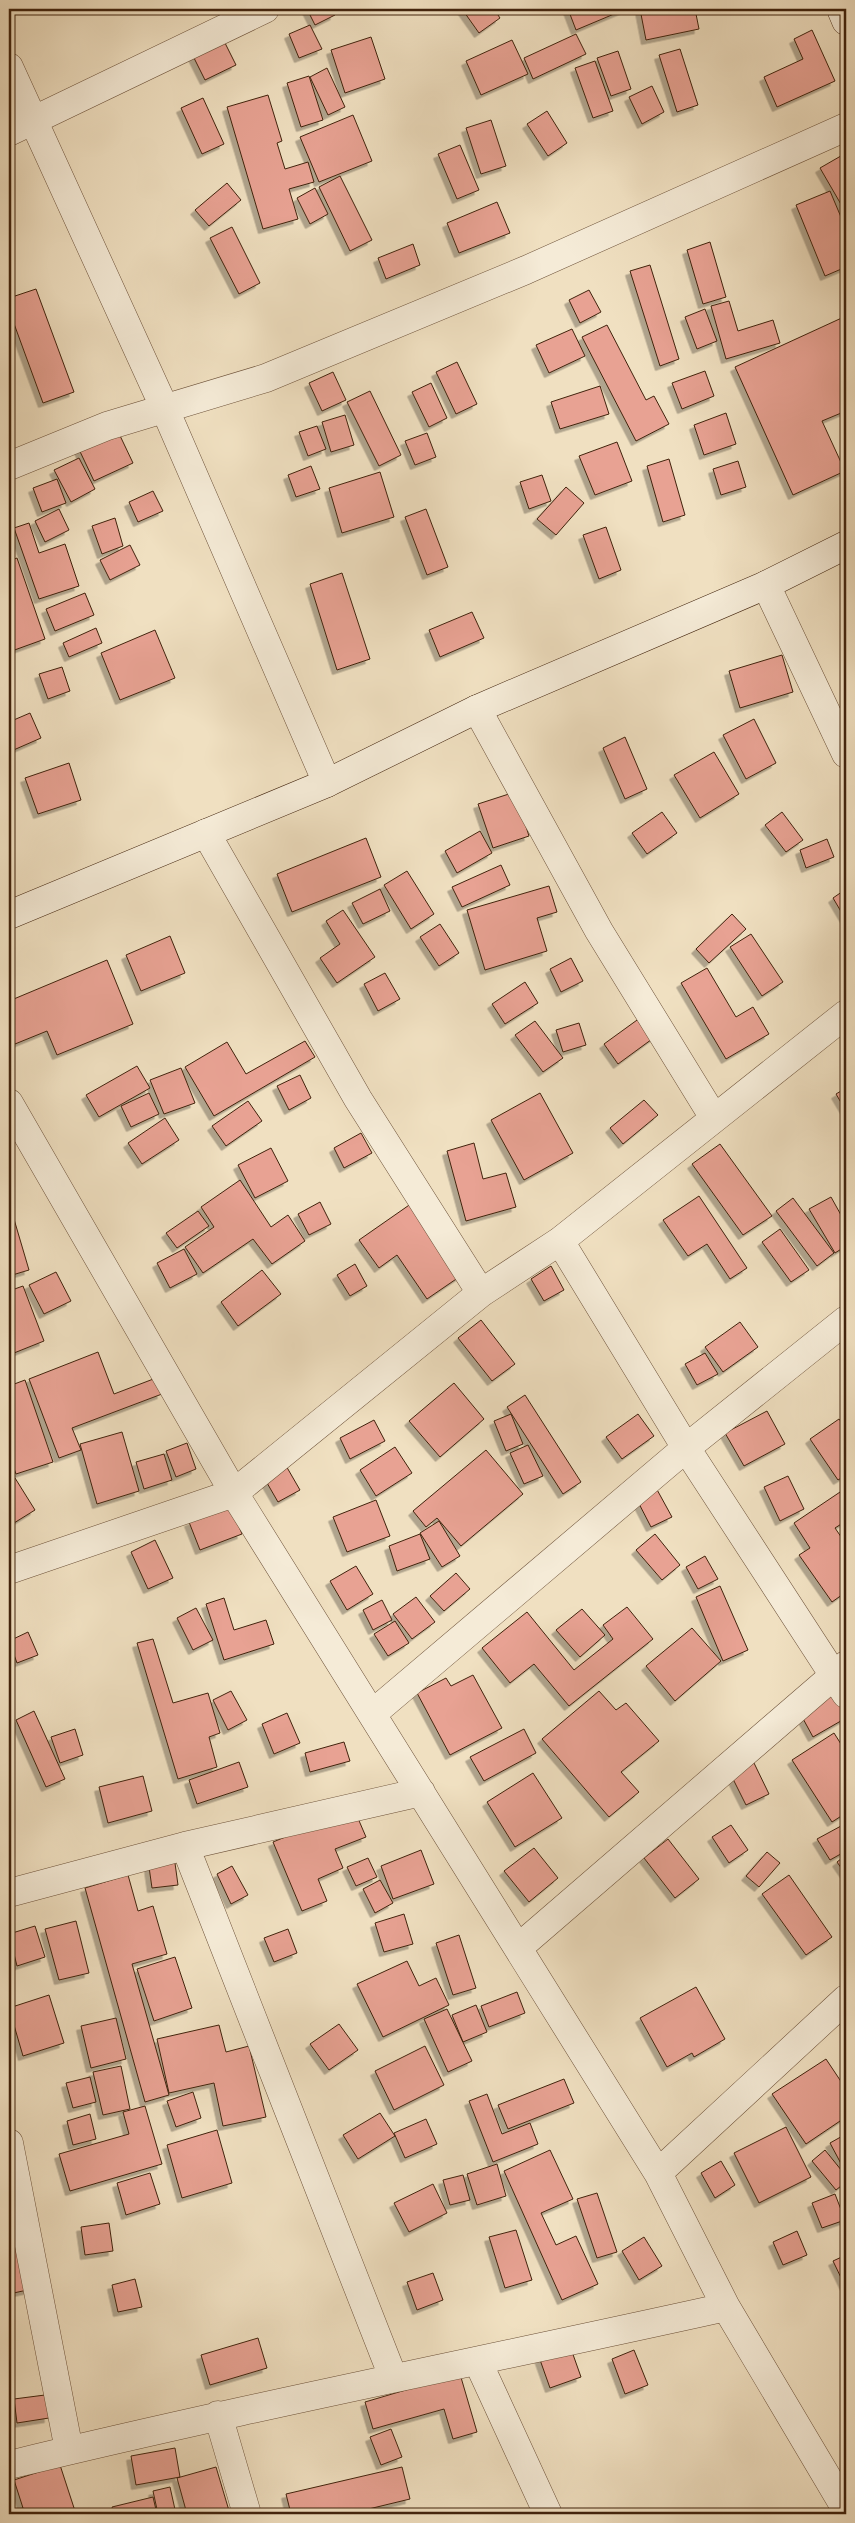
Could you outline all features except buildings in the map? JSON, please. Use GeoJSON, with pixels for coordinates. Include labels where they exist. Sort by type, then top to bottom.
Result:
{"type":"FeatureCollection","features":[{"type":"Feature","properties":{"kind":"street"},"geometry":{"type":"LineString","coordinates":[[9,132],[265,9]]}},
{"type":"Feature","properties":{"kind":"street"},"geometry":{"type":"LineString","coordinates":[[840,9],[846,21]]}},
{"type":"Feature","properties":{"kind":"street"},"geometry":{"type":"LineString","coordinates":[[9,67],[35,120],[164,407],[327,783]]}},
{"type":"Feature","properties":{"kind":"street"},"geometry":{"type":"LineString","coordinates":[[9,466],[107,426],[164,407],[266,378],[526,270],[846,126]]}},
{"type":"Feature","properties":{"kind":"street"},"geometry":{"type":"LineString","coordinates":[[9,915],[327,783],[476,710],[766,585],[846,545]]}},
{"type":"Feature","properties":{"kind":"street"},"geometry":{"type":"LineString","coordinates":[[766,585],[846,754]]}},
{"type":"Feature","properties":{"kind":"street"},"geometry":{"type":"LineString","coordinates":[[476,710],[599,931],[714,1118]]}},
{"type":"Feature","properties":{"kind":"street"},"geometry":{"type":"LineString","coordinates":[[206,833],[358,1099],[481,1292]]}},
{"type":"Feature","properties":{"kind":"street"},"geometry":{"type":"LineString","coordinates":[[9,1570],[234,1493],[481,1292],[560,1241],[846,1014]]}},
{"type":"Feature","properties":{"kind":"street"},"geometry":{"type":"LineString","coordinates":[[9,1102],[234,1493],[658,2173],[726,2307],[846,2509]]}},
{"type":"Feature","properties":{"kind":"street"},"geometry":{"type":"LineString","coordinates":[[518,1948],[842,1678],[686,1448],[560,1241]]}},
{"type":"Feature","properties":{"kind":"street"},"geometry":{"type":"LineString","coordinates":[[372,1714],[686,1448],[846,1320]]}},
{"type":"Feature","properties":{"kind":"street"},"geometry":{"type":"LineString","coordinates":[[9,1892],[185,1846],[421,1792]]}},
{"type":"Feature","properties":{"kind":"street"},"geometry":{"type":"LineString","coordinates":[[185,1846],[393,2377]]}},
{"type":"Feature","properties":{"kind":"street"},"geometry":{"type":"LineString","coordinates":[[658,2173],[846,1999]]}},
{"type":"Feature","properties":{"kind":"street"},"geometry":{"type":"LineString","coordinates":[[9,2143],[70,2450]]}},
{"type":"Feature","properties":{"kind":"street"},"geometry":{"type":"LineString","coordinates":[[9,2465],[218,2415],[393,2377],[478,2362],[726,2307]]}},
{"type":"Feature","properties":{"kind":"street"},"geometry":{"type":"LineString","coordinates":[[478,2362],[548,2514]]}},
{"type":"Feature","properties":{"kind":"street"},"geometry":{"type":"LineString","coordinates":[[218,2415],[247,2514]]}}]}
